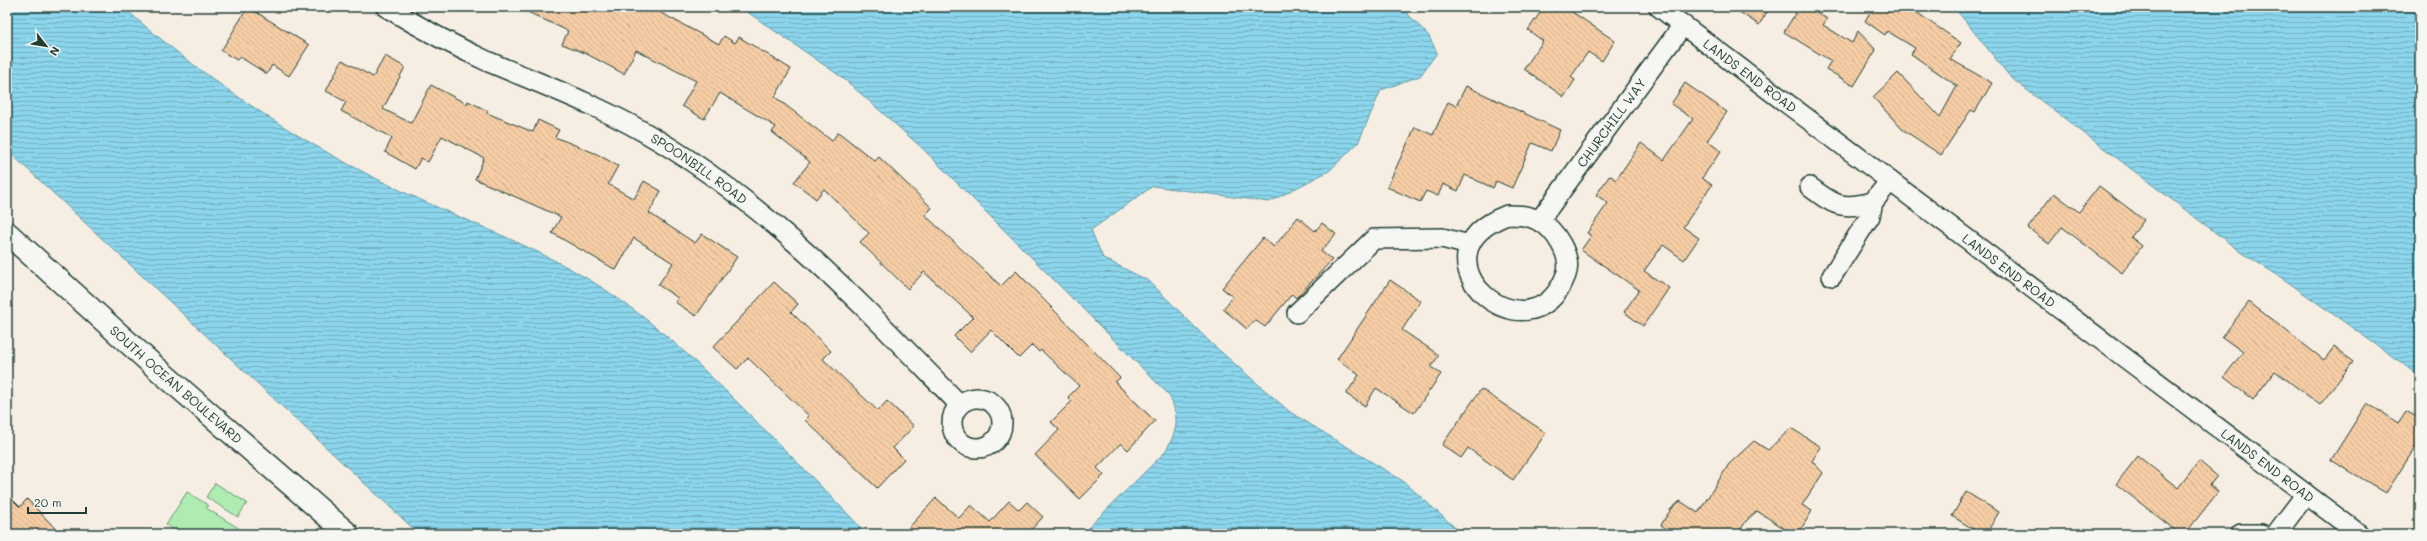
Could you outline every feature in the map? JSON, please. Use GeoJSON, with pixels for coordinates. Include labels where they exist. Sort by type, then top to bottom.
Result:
{"type":"FeatureCollection","features":[{"type":"Feature","properties":{"kind":"main road","name":"SOUTH OCEAN BOULEVARD"},"geometry":{"type":"LineString","coordinates":[[7,233],[153,365],[348,534]]}},
{"type":"Feature","properties":{"kind":"street","name":"SPOONBILL ROAD"},"geometry":{"type":"LineString","coordinates":[[386,7],[423,28],[488,61],[576,98],[644,132],[706,170],[771,219],[801,246],[959,404]]}},
{"type":"Feature","properties":{"kind":"street","name":"LANDS END ROAD"},"geometry":{"type":"LineString","coordinates":[[1659,7],[2359,534]]}},
{"type":"Feature","properties":{"kind":"street","name":"CHURCHILL WAY"},"geometry":{"type":"LineString","coordinates":[[1539,221],[1683,25]]}},
{"type":"Feature","properties":{"kind":"street"},"geometry":{"type":"LineString","coordinates":[[1832,276],[1870,216],[1873,202],[1890,181]]}},
{"type":"Feature","properties":{"kind":"street"},"geometry":{"type":"LineString","coordinates":[[1810,187],[1839,207],[1849,208],[1873,202]]}},
{"type":"Feature","properties":{"kind":"street"},"geometry":{"type":"LineString","coordinates":[[1507,215],[1523,215],[1539,221],[1549,229],[1566,256],[1567,272],[1561,287],[1554,296],[1537,309],[1520,312],[1506,308],[1479,290],[1470,278],[1466,262],[1469,245],[1478,231],[1491,222],[1507,215]]}},
{"type":"Feature","properties":{"kind":"street"},"geometry":{"type":"LineString","coordinates":[[1297,313],[1374,240],[1442,238],[1469,245]]}},
{"type":"Feature","properties":{"kind":"street"},"geometry":{"type":"LineString","coordinates":[[2276,534],[2306,494]]}},
{"type":"Feature","properties":{"kind":"street"},"geometry":{"type":"LineString","coordinates":[[2241,534],[2261,534]]}},
{"type":"Feature","properties":{"kind":"green space"},"geometry":{"type":"Polygon","coordinates":[[[215,483],[247,503],[238,517],[206,497],[215,483]]]}},
{"type":"Feature","properties":{"kind":"green space"},"geometry":{"type":"Polygon","coordinates":[[[187,492],[208,505],[206,508],[248,534],[181,534],[166,525],[187,492]]]}},
{"type":"Feature","properties":{"kind":"water"},"geometry":{"type":"Polygon","coordinates":[[[7,7],[123,7],[183,57],[215,81],[280,125],[314,145],[383,182],[513,240],[588,279],[635,311],[677,345],[737,402],[867,534],[419,534],[7,150],[7,7]]]}},
{"type":"Feature","properties":{"kind":"water"},"geometry":{"type":"Polygon","coordinates":[[[740,7],[1401,7],[1429,36],[1437,53],[1420,76],[1381,90],[1358,143],[1329,171],[1269,202],[1153,186],[1091,230],[1103,258],[1149,281],[1212,344],[1290,412],[1403,481],[1462,534],[1082,534],[1164,453],[1175,431],[1176,425],[1175,411],[1169,395],[921,147],[843,78],[740,7]]]}},
{"type":"Feature","properties":{"kind":"water"},"geometry":{"type":"Polygon","coordinates":[[[1954,7],[2420,7],[2420,376],[2285,280],[2241,252],[2011,78],[1954,7]]]}},
{"type":"Feature","properties":{"kind":"building"},"geometry":{"type":"Polygon","coordinates":[[[248,7],[309,45],[289,76],[272,65],[267,74],[240,57],[237,60],[221,51],[248,7]]]}},
{"type":"Feature","properties":{"kind":"building"},"geometry":{"type":"Polygon","coordinates":[[[517,7],[650,7],[719,44],[724,36],[735,43],[739,37],[791,69],[775,97],[832,141],[838,132],[875,161],[879,157],[932,208],[925,215],[1001,286],[1016,271],[1120,378],[1115,382],[1155,421],[1128,450],[1121,443],[1097,468],[1104,475],[1080,499],[1035,455],[1059,430],[1051,422],[1072,401],[1068,397],[1079,386],[1041,350],[1039,352],[1032,345],[1019,358],[991,330],[970,352],[954,336],[973,317],[924,272],[908,289],[860,242],[869,233],[824,189],[816,199],[794,182],[810,162],[772,132],[776,127],[720,93],[704,119],[682,106],[696,81],[636,50],[624,74],[585,53],[562,44],[568,31],[517,7]]]}},
{"type":"Feature","properties":{"kind":"building"},"geometry":{"type":"Polygon","coordinates":[[[1544,7],[1565,7],[1615,41],[1602,61],[1588,52],[1571,77],[1575,80],[1564,97],[1524,69],[1543,41],[1528,30],[1544,7]]]}},
{"type":"Feature","properties":{"kind":"building"},"geometry":{"type":"Polygon","coordinates":[[[1732,7],[1770,7],[1759,25],[1732,7]]]}},
{"type":"Feature","properties":{"kind":"building"},"geometry":{"type":"Polygon","coordinates":[[[1799,7],[1808,7],[1827,19],[1823,25],[1852,43],[1858,31],[1876,50],[1854,86],[1826,69],[1831,61],[1784,32],[1799,7]]]}},
{"type":"Feature","properties":{"kind":"building"},"geometry":{"type":"Polygon","coordinates":[[[1873,7],[1909,7],[1961,43],[1950,59],[1992,83],[1975,112],[1971,110],[1941,155],[1902,129],[1873,97],[1898,73],[1940,117],[1957,86],[1911,54],[1915,48],[1887,31],[1885,35],[1865,21],[1873,7]]]}},
{"type":"Feature","properties":{"kind":"building"},"geometry":{"type":"Polygon","coordinates":[[[385,56],[405,67],[383,109],[411,123],[431,85],[467,104],[468,101],[488,111],[487,113],[533,132],[538,120],[559,130],[555,137],[597,154],[618,166],[608,184],[634,199],[644,181],[661,191],[649,213],[695,243],[702,234],[737,257],[696,316],[675,302],[678,298],[658,285],[673,263],[634,238],[616,270],[552,233],[561,217],[475,179],[484,158],[442,136],[428,162],[421,158],[415,169],[385,152],[392,138],[341,111],[346,102],[326,91],[342,60],[373,77],[385,56]]]}},
{"type":"Feature","properties":{"kind":"building"},"geometry":{"type":"Polygon","coordinates":[[[1685,83],[1727,112],[1707,141],[1721,151],[1702,178],[1712,185],[1683,227],[1699,238],[1684,260],[1663,245],[1644,271],[1669,288],[1643,326],[1624,312],[1639,290],[1581,250],[1591,236],[1587,233],[1608,203],[1596,195],[1610,175],[1616,180],[1641,143],[1664,160],[1693,119],[1671,104],[1685,83]]]}},
{"type":"Feature","properties":{"kind":"building"},"geometry":{"type":"Polygon","coordinates":[[[1466,86],[1560,130],[1551,151],[1532,143],[1512,188],[1496,181],[1493,188],[1465,175],[1458,191],[1443,184],[1438,196],[1426,191],[1420,202],[1387,187],[1415,127],[1433,135],[1448,102],[1456,106],[1466,86]]]}},
{"type":"Feature","properties":{"kind":"building"},"geometry":{"type":"Polygon","coordinates":[[[2099,186],[2144,220],[2131,237],[2142,246],[2122,273],[2062,227],[2049,244],[2028,228],[2054,193],[2079,212],[2099,186]]]}},
{"type":"Feature","properties":{"kind":"building"},"geometry":{"type":"Polygon","coordinates":[[[1298,217],[1315,231],[1322,223],[1336,234],[1321,251],[1332,260],[1296,298],[1292,294],[1265,327],[1255,320],[1247,329],[1223,309],[1233,297],[1222,288],[1263,238],[1274,247],[1298,217]]]}},
{"type":"Feature","properties":{"kind":"building"},"geometry":{"type":"Polygon","coordinates":[[[1390,280],[1421,301],[1402,330],[1439,355],[1431,367],[1441,374],[1414,413],[1376,388],[1365,406],[1346,394],[1359,375],[1337,359],[1390,280]]]}},
{"type":"Feature","properties":{"kind":"building"},"geometry":{"type":"Polygon","coordinates":[[[774,282],[798,304],[791,312],[831,351],[823,359],[878,411],[887,401],[914,426],[893,448],[904,459],[877,488],[805,420],[809,416],[748,358],[737,369],[713,347],[774,282]]]}},
{"type":"Feature","properties":{"kind":"building"},"geometry":{"type":"Polygon","coordinates":[[[2249,302],[2324,360],[2334,347],[2353,362],[2320,405],[2275,371],[2253,400],[2224,377],[2243,352],[2222,337],[2249,302]]]}},
{"type":"Feature","properties":{"kind":"building"},"geometry":{"type":"Polygon","coordinates":[[[1481,389],[1546,433],[1513,480],[1468,448],[1461,458],[1442,445],[1481,389]]]}},
{"type":"Feature","properties":{"kind":"building"},"geometry":{"type":"Polygon","coordinates":[[[2367,403],[2398,423],[2406,411],[2420,419],[2420,440],[2386,493],[2331,460],[2367,403]]]}},
{"type":"Feature","properties":{"kind":"building"},"geometry":{"type":"Polygon","coordinates":[[[1791,428],[1821,447],[1812,461],[1823,473],[1802,505],[1812,511],[1798,534],[1793,534],[1757,511],[1746,521],[1738,534],[1673,534],[1661,525],[1671,509],[1680,501],[1698,513],[1729,464],[1754,441],[1768,450],[1791,428]]]}},
{"type":"Feature","properties":{"kind":"building"},"geometry":{"type":"Polygon","coordinates":[[[2138,456],[2178,488],[2199,461],[2217,476],[2210,485],[2218,492],[2185,534],[2180,534],[2116,484],[2138,456]]]}},
{"type":"Feature","properties":{"kind":"building"},"geometry":{"type":"Polygon","coordinates":[[[1966,492],[1999,512],[1986,534],[1981,534],[1952,516],[1966,492]]]}},
{"type":"Feature","properties":{"kind":"building"},"geometry":{"type":"Polygon","coordinates":[[[7,494],[20,507],[27,499],[61,534],[7,534],[7,494]]]}},
{"type":"Feature","properties":{"kind":"building"},"geometry":{"type":"Polygon","coordinates":[[[936,498],[959,518],[971,505],[990,522],[1009,501],[1019,510],[1027,502],[1043,517],[1027,534],[903,534],[936,498]]]}}]}
